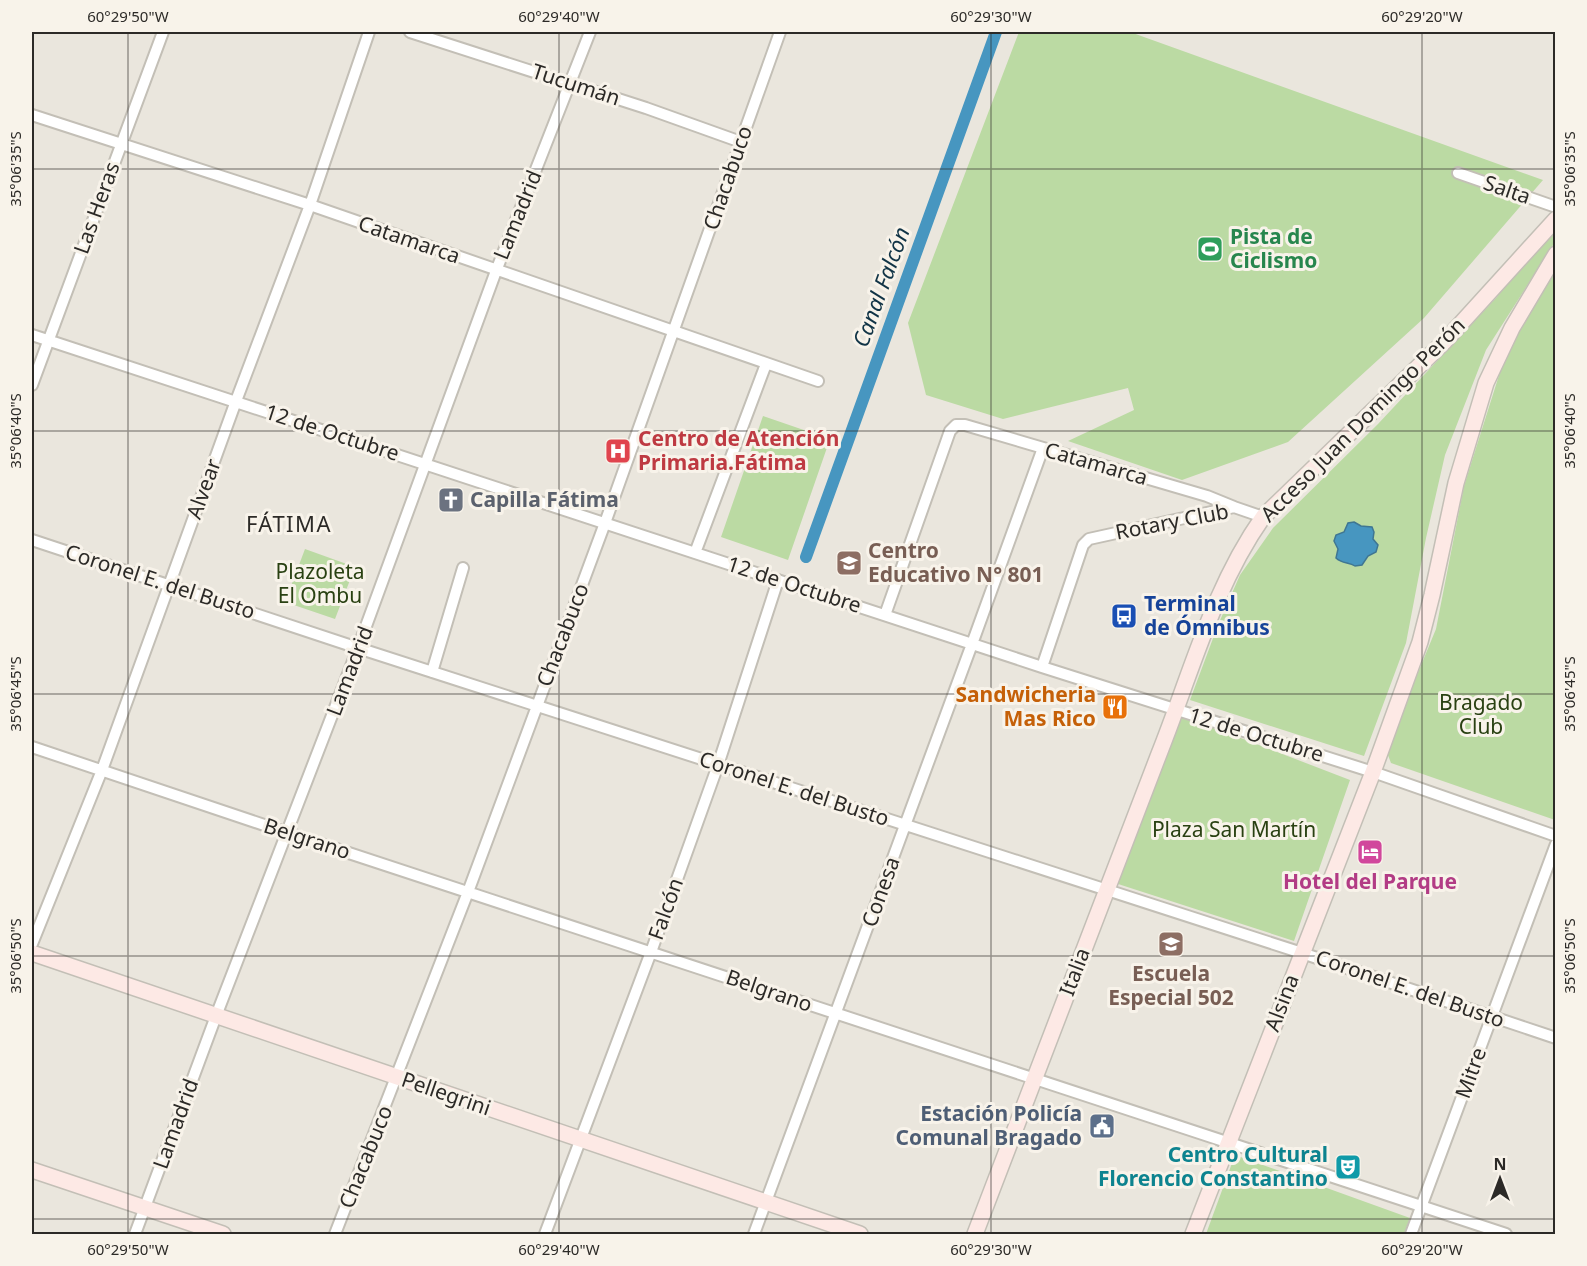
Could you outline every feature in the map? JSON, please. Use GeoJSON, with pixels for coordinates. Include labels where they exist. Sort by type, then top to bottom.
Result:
{"type":"FeatureCollection","features":[{"type":"Feature","properties":{"kind":"main road","name":"Acceso Juan Domingo Perón"},"geometry":{"type":"LineString","coordinates":[[1177,710],[1217,600],[1243,545],[1263,517],[1445,341],[1556,219]]}},
{"type":"Feature","properties":{"kind":"main road"},"geometry":{"type":"LineString","coordinates":[[1373,772],[1420,642],[1456,483],[1486,383],[1512,328],[1556,254]]}},
{"type":"Feature","properties":{"kind":"main road","name":"Italia"},"geometry":{"type":"LineString","coordinates":[[975,1234],[1177,710]]}},
{"type":"Feature","properties":{"kind":"main road","name":"Alsina"},"geometry":{"type":"LineString","coordinates":[[1193,1234],[1373,772]]}},
{"type":"Feature","properties":{"kind":"main road","name":"Pellegrini"},"geometry":{"type":"LineString","coordinates":[[32,953],[860,1234]]}},
{"type":"Feature","properties":{"kind":"main road"},"geometry":{"type":"LineString","coordinates":[[32,1170],[224,1234]]}},
{"type":"Feature","properties":{"kind":"street","name":"Las Heras"},"geometry":{"type":"LineString","coordinates":[[32,385],[164,32]]}},
{"type":"Feature","properties":{"kind":"street","name":"Alvear"},"geometry":{"type":"LineString","coordinates":[[32,944],[102,770],[310,205],[369,32]]}},
{"type":"Feature","properties":{"kind":"street","name":"Tucumán"},"geometry":{"type":"LineString","coordinates":[[410,32],[646,108],[741,142]]}},
{"type":"Feature","properties":{"kind":"street","name":"Lamadrid"},"geometry":{"type":"LineString","coordinates":[[135,1234],[427,465],[496,271],[590,32]]}},
{"type":"Feature","properties":{"kind":"street","name":"Chacabuco"},"geometry":{"type":"LineString","coordinates":[[335,1234],[468,892],[605,523],[780,32]]}},
{"type":"Feature","properties":{"kind":"street","name":"Catamarca"},"geometry":{"type":"LineString","coordinates":[[32,115],[310,205],[818,381]]}},
{"type":"Feature","properties":{"kind":"street","name":"Salta"},"geometry":{"type":"LineString","coordinates":[[1458,173],[1556,207]]}},
{"type":"Feature","properties":{"kind":"street","name":"12 de Octubre"},"geometry":{"type":"LineString","coordinates":[[32,334],[1042,667],[1373,772],[1556,836]]}},
{"type":"Feature","properties":{"kind":"street"},"geometry":{"type":"LineString","coordinates":[[695,553],[766,364]]}},
{"type":"Feature","properties":{"kind":"street","name":"Catamarca"},"geometry":{"type":"LineString","coordinates":[[885,615],[950,431],[956,425],[965,425],[1207,496],[1234,507]]}},
{"type":"Feature","properties":{"kind":"street","name":"Conesa"},"geometry":{"type":"LineString","coordinates":[[754,1234],[1043,448]]}},
{"type":"Feature","properties":{"kind":"street","name":"Rotary Club"},"geometry":{"type":"LineString","coordinates":[[1042,667],[1083,544],[1089,539],[1234,507],[1263,517]]}},
{"type":"Feature","properties":{"kind":"street","name":"Coronel E. del Busto"},"geometry":{"type":"LineString","coordinates":[[32,540],[358,648],[1302,953],[1556,1038]]}},
{"type":"Feature","properties":{"kind":"street"},"geometry":{"type":"LineString","coordinates":[[432,672],[464,568]]}},
{"type":"Feature","properties":{"kind":"street","name":"Falcón"},"geometry":{"type":"LineString","coordinates":[[545,1234],[651,952],[718,765],[778,580]]}},
{"type":"Feature","properties":{"kind":"street","name":"Belgrano"},"geometry":{"type":"LineString","coordinates":[[32,747],[1506,1234]]}},
{"type":"Feature","properties":{"kind":"street","name":"Mitre"},"geometry":{"type":"LineString","coordinates":[[1411,1234],[1556,844]]}},
{"type":"Feature","properties":{"kind":"green space","name":"Pista de Ciclismo"},"geometry":{"type":"Polygon","coordinates":[[[1019,32],[1130,32],[1543,180],[1424,318],[1288,442],[1182,480],[1068,441],[1134,410],[1128,388],[1003,419],[926,395],[908,323],[1019,32]]]}},
{"type":"Feature","properties":{"kind":"green space"},"geometry":{"type":"Polygon","coordinates":[[[1554,232],[1555,242],[1486,350],[1445,455],[1406,643],[1364,756],[1190,700],[1218,625],[1240,575],[1273,528],[1378,424],[1496,298],[1548,233],[1554,232]]]}},
{"type":"Feature","properties":{"kind":"green space","name":"Bragado Club"},"geometry":{"type":"Polygon","coordinates":[[[1555,265],[1555,820],[1391,763],[1386,750],[1436,629],[1464,486],[1507,350],[1555,265]]]}},
{"type":"Feature","properties":{"kind":"green space"},"geometry":{"type":"Polygon","coordinates":[[[763,416],[830,439],[788,560],[721,537],[763,416]]]}},
{"type":"Feature","properties":{"kind":"green space","name":"Plazoleta El Ombu"},"geometry":{"type":"Polygon","coordinates":[[[305,549],[355,567],[335,619],[285,602],[305,549]]]}},
{"type":"Feature","properties":{"kind":"green space","name":"Plaza San Martín"},"geometry":{"type":"Polygon","coordinates":[[[1181,715],[1350,780],[1294,941],[1115,883],[1181,715]]]}},
{"type":"Feature","properties":{"kind":"green space"},"geometry":{"type":"Polygon","coordinates":[[[1235,1155],[1410,1218],[1404,1234],[1206,1234],[1235,1155]]]}},
{"type":"Feature","properties":{"kind":"water"},"geometry":{"type":"Polygon","coordinates":[[[1354,522],[1361,526],[1372,527],[1373,539],[1378,545],[1376,552],[1368,556],[1362,565],[1355,566],[1336,558],[1338,549],[1334,541],[1336,535],[1344,532],[1348,523],[1354,522]]]}},
{"type":"Feature","properties":{"kind":"waterway","name":"Canal Falcón"},"geometry":{"type":"LineString","coordinates":[[806,557],[996,32]]}},
{"type":"Feature","properties":{"kind":"place","name":"Pista de Ciclismo"},"geometry":{"type":"Point","coordinates":[1210,249]}},
{"type":"Feature","properties":{"kind":"place","name":"Centro de Atención Primaria.Fátima"},"geometry":{"type":"Point","coordinates":[618,451]}},
{"type":"Feature","properties":{"kind":"place","name":"Capilla Fátima"},"geometry":{"type":"Point","coordinates":[451,500]}},
{"type":"Feature","properties":{"kind":"place","name":"Centro Educativo N° 801"},"geometry":{"type":"Point","coordinates":[849,563]}},
{"type":"Feature","properties":{"kind":"place","name":"Terminal de Ómnibus"},"geometry":{"type":"Point","coordinates":[1124,616]}},
{"type":"Feature","properties":{"kind":"place","name":"Sandwicheria Mas Rico"},"geometry":{"type":"Point","coordinates":[1115,707]}},
{"type":"Feature","properties":{"kind":"place","name":"Hotel del Parque"},"geometry":{"type":"Point","coordinates":[1370,852]}},
{"type":"Feature","properties":{"kind":"place","name":"Escuela Especial 502"},"geometry":{"type":"Point","coordinates":[1171,944]}},
{"type":"Feature","properties":{"kind":"place","name":"Estación Policía Comunal Bragado"},"geometry":{"type":"Point","coordinates":[1102,1126]}},
{"type":"Feature","properties":{"kind":"place","name":"Centro Cultural Florencio Constantino"},"geometry":{"type":"Point","coordinates":[1348,1167]}},
{"type":"Feature","properties":{"kind":"district","name":"FÁTIMA"},"geometry":{"type":"Point","coordinates":[289,524]}}]}
